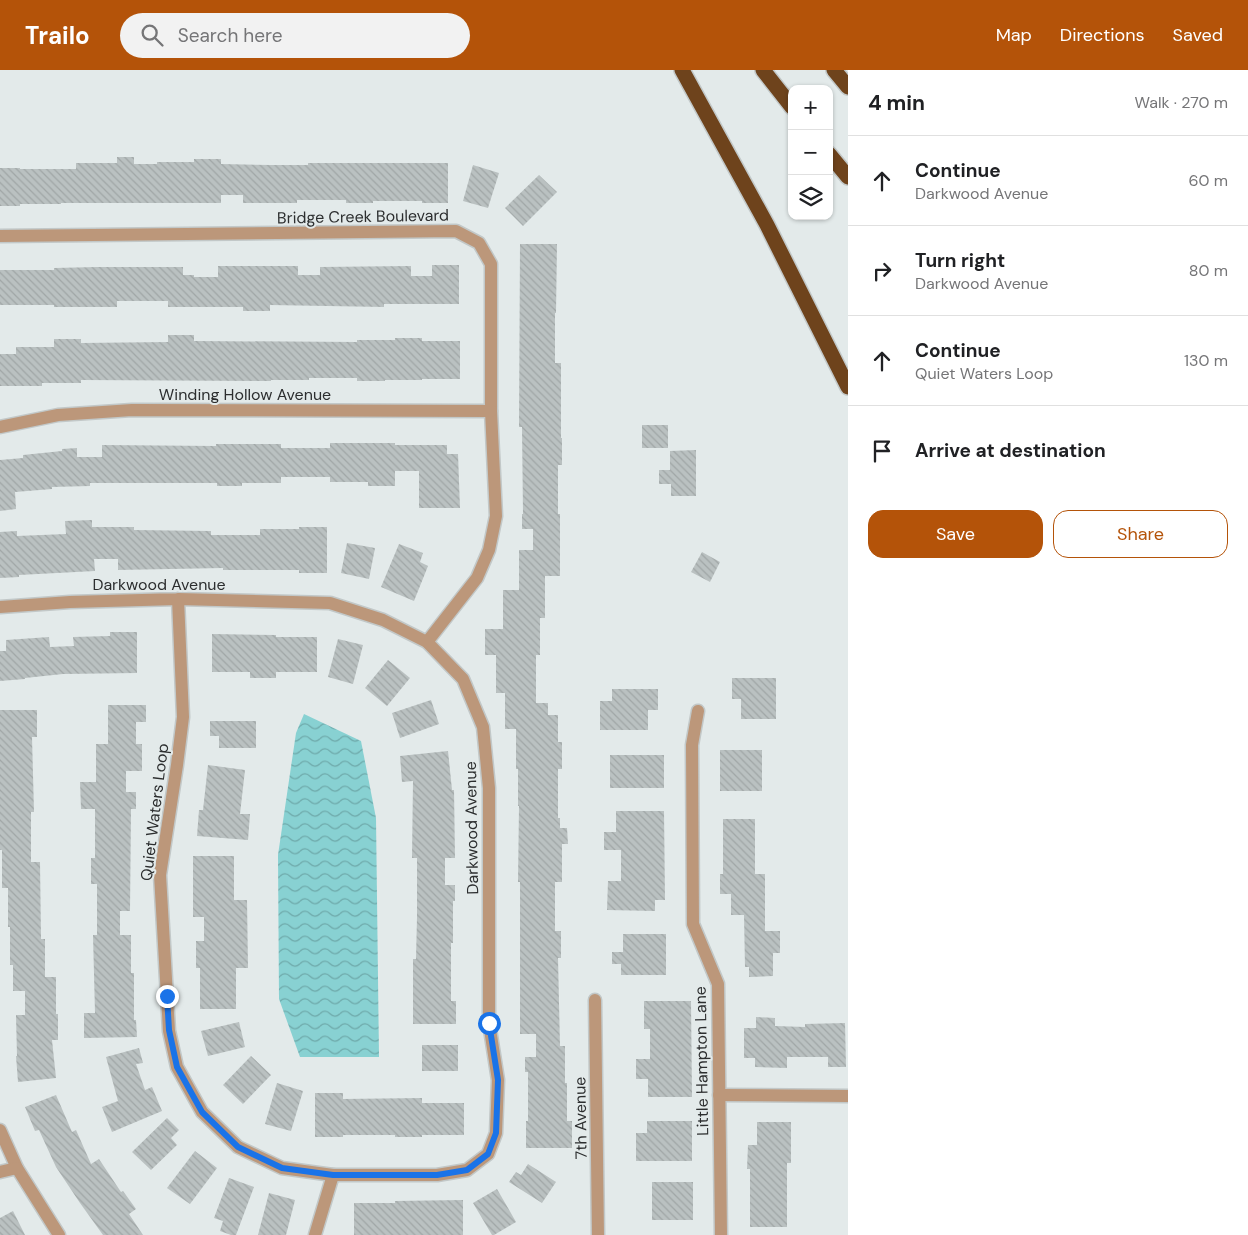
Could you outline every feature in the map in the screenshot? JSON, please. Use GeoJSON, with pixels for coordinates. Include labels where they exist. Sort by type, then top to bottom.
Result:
{"type":"FeatureCollection","features":[{"type":"Feature","properties":{"kind":"highway"},"geometry":{"type":"LineString","coordinates":[[682,70],[766,225],[848,387]]}},
{"type":"Feature","properties":{"kind":"highway"},"geometry":{"type":"LineString","coordinates":[[764,70],[788,102]]}},
{"type":"Feature","properties":{"kind":"highway"},"geometry":{"type":"LineString","coordinates":[[834,70],[848,87]]}},
{"type":"Feature","properties":{"kind":"highway"},"geometry":{"type":"LineString","coordinates":[[833,159],[848,178]]}},
{"type":"Feature","properties":{"kind":"street","name":"Bridge Creek Boulevard"},"geometry":{"type":"LineString","coordinates":[[0,236],[456,231],[479,243],[491,264],[491,410],[496,516],[490,550],[477,578],[427,642]]}},
{"type":"Feature","properties":{"kind":"street","name":"Winding Hollow Avenue"},"geometry":{"type":"LineString","coordinates":[[0,427],[58,415],[132,410],[491,410]]}},
{"type":"Feature","properties":{"kind":"street","name":"Darkwood Avenue"},"geometry":{"type":"LineString","coordinates":[[0,607],[70,602],[178,599],[330,603],[383,620],[427,642],[463,679],[483,727],[490,788],[489,1023],[498,1080],[496,1133],[488,1154],[467,1170],[437,1175],[333,1175]]}},
{"type":"Feature","properties":{"kind":"street","name":"Quiet Waters Loop"},"geometry":{"type":"LineString","coordinates":[[178,599],[183,717],[160,875],[169,1030],[177,1067],[202,1112],[238,1147],[282,1168],[333,1175]]}},
{"type":"Feature","properties":{"kind":"street","name":"Little Hampton Lane"},"geometry":{"type":"LineString","coordinates":[[698,711],[692,745],[693,924],[718,984],[720,1235]]}},
{"type":"Feature","properties":{"kind":"street","name":"7th Avenue"},"geometry":{"type":"LineString","coordinates":[[595,1000],[598,1235]]}},
{"type":"Feature","properties":{"kind":"street"},"geometry":{"type":"LineString","coordinates":[[718,1095],[848,1096]]}},
{"type":"Feature","properties":{"kind":"street"},"geometry":{"type":"LineString","coordinates":[[0,1130],[17,1168],[59,1235]]}},
{"type":"Feature","properties":{"kind":"street"},"geometry":{"type":"LineString","coordinates":[[0,1172],[17,1168]]}},
{"type":"Feature","properties":{"kind":"street"},"geometry":{"type":"LineString","coordinates":[[315,1235],[333,1175]]}},
{"type":"Feature","properties":{"kind":"water"},"geometry":{"type":"Polygon","coordinates":[[[304,714],[361,741],[376,818],[379,1057],[300,1057],[279,999],[278,855],[296,733],[304,714]]]}},
{"type":"Feature","properties":{"kind":"building"},"geometry":{"type":"Polygon","coordinates":[[[117,157],[134,157],[134,164],[194,162],[194,159],[221,159],[221,164],[271,165],[308,165],[308,163],[448,163],[448,203],[373,201],[373,203],[346,203],[346,200],[297,200],[297,203],[243,203],[243,195],[221,195],[221,203],[61,203],[0,206],[0,168],[76,169],[76,163],[117,163],[117,157]]]}},
{"type":"Feature","properties":{"kind":"building"},"geometry":{"type":"Polygon","coordinates":[[[473,165],[499,173],[488,208],[463,201],[473,165]]]}},
{"type":"Feature","properties":{"kind":"building"},"geometry":{"type":"Polygon","coordinates":[[[539,175],[557,192],[523,226],[505,208],[539,175]]]}},
{"type":"Feature","properties":{"kind":"building"},"geometry":{"type":"Polygon","coordinates":[[[520,244],[557,244],[555,363],[561,363],[562,438],[562,465],[558,465],[560,576],[545,576],[545,618],[540,618],[540,655],[536,655],[536,703],[548,703],[548,715],[558,715],[558,742],[562,742],[562,769],[558,769],[558,818],[560,818],[560,828],[567,828],[568,844],[562,844],[562,882],[555,882],[555,931],[561,931],[561,958],[558,958],[560,1046],[565,1046],[567,1121],[572,1121],[572,1148],[526,1148],[528,1072],[525,1072],[525,1057],[536,1057],[536,1034],[520,1034],[520,882],[518,882],[519,806],[518,769],[516,769],[516,729],[505,729],[505,693],[496,693],[496,655],[485,655],[485,629],[503,629],[503,590],[519,590],[519,550],[533,550],[533,529],[522,529],[522,427],[519,427],[520,244]]]}},
{"type":"Feature","properties":{"kind":"building"},"geometry":{"type":"Polygon","coordinates":[[[432,265],[459,265],[459,304],[384,304],[384,307],[270,305],[270,311],[243,311],[243,307],[168,307],[168,301],[117,301],[117,307],[0,305],[0,270],[183,267],[183,275],[218,277],[218,266],[298,266],[298,275],[320,275],[320,267],[411,266],[411,276],[432,276],[432,265]]]}},
{"type":"Feature","properties":{"kind":"building"},"geometry":{"type":"Polygon","coordinates":[[[168,335],[194,335],[194,341],[357,342],[357,340],[422,338],[422,341],[460,341],[460,379],[385,381],[357,381],[357,378],[309,378],[309,380],[271,381],[81,380],[81,383],[42,383],[42,386],[0,386],[0,354],[16,354],[16,347],[54,347],[54,339],[81,339],[81,343],[168,342],[168,335]]]}},
{"type":"Feature","properties":{"kind":"building"},"geometry":{"type":"Polygon","coordinates":[[[642,425],[668,425],[668,448],[642,448],[642,425]]]}},
{"type":"Feature","properties":{"kind":"building"},"geometry":{"type":"Polygon","coordinates":[[[330,443],[447,445],[447,454],[458,454],[460,508],[419,508],[419,471],[395,471],[395,486],[368,486],[368,482],[330,482],[330,477],[281,477],[281,483],[242,483],[242,486],[217,486],[217,483],[90,483],[90,486],[52,487],[52,489],[15,492],[16,509],[0,511],[0,460],[23,458],[23,455],[77,448],[77,457],[102,457],[102,445],[216,446],[216,444],[281,444],[281,448],[330,448],[330,443]]]}},
{"type":"Feature","properties":{"kind":"building"},"geometry":{"type":"Polygon","coordinates":[[[696,450],[696,496],[671,496],[671,484],[659,484],[659,470],[670,470],[670,451],[696,450]]]}},
{"type":"Feature","properties":{"kind":"building"},"geometry":{"type":"Polygon","coordinates":[[[92,520],[92,527],[134,527],[134,530],[211,531],[211,535],[260,535],[260,529],[327,527],[327,573],[299,573],[299,570],[223,570],[223,568],[118,570],[118,559],[94,559],[95,571],[19,575],[19,577],[0,578],[0,532],[17,531],[17,536],[66,534],[65,521],[92,520]]]}},
{"type":"Feature","properties":{"kind":"building"},"geometry":{"type":"Polygon","coordinates":[[[347,543],[375,548],[369,579],[341,573],[347,543]]]}},
{"type":"Feature","properties":{"kind":"building"},"geometry":{"type":"Polygon","coordinates":[[[399,544],[423,553],[420,562],[428,566],[414,601],[381,587],[399,544]]]}},
{"type":"Feature","properties":{"kind":"building"},"geometry":{"type":"Polygon","coordinates":[[[702,552],[720,562],[710,582],[691,572],[702,552]]]}},
{"type":"Feature","properties":{"kind":"building"},"geometry":{"type":"Polygon","coordinates":[[[110,632],[137,632],[137,673],[63,674],[0,681],[0,651],[6,651],[6,640],[49,637],[50,647],[74,646],[73,637],[110,636],[110,632]]]}},
{"type":"Feature","properties":{"kind":"building"},"geometry":{"type":"Polygon","coordinates":[[[212,634],[317,637],[317,672],[276,672],[276,678],[250,678],[250,672],[212,672],[212,634]]]}},
{"type":"Feature","properties":{"kind":"building"},"geometry":{"type":"Polygon","coordinates":[[[338,639],[363,645],[353,684],[328,677],[338,639]]]}},
{"type":"Feature","properties":{"kind":"building"},"geometry":{"type":"Polygon","coordinates":[[[388,660],[410,678],[387,706],[365,688],[388,660]]]}},
{"type":"Feature","properties":{"kind":"building"},"geometry":{"type":"Polygon","coordinates":[[[732,678],[776,678],[776,719],[741,719],[741,699],[732,699],[732,678]]]}},
{"type":"Feature","properties":{"kind":"building"},"geometry":{"type":"Polygon","coordinates":[[[612,689],[658,689],[658,710],[648,710],[648,730],[600,730],[600,701],[612,701],[612,689]]]}},
{"type":"Feature","properties":{"kind":"building"},"geometry":{"type":"Polygon","coordinates":[[[431,700],[439,724],[400,738],[392,713],[431,700]]]}},
{"type":"Feature","properties":{"kind":"building"},"geometry":{"type":"Polygon","coordinates":[[[108,705],[146,705],[146,722],[136,722],[136,744],[142,744],[142,771],[126,771],[126,792],[136,792],[136,809],[131,809],[130,911],[120,911],[120,935],[131,935],[131,973],[134,973],[134,1020],[136,1020],[137,1037],[84,1038],[84,1013],[95,1013],[93,935],[97,935],[97,884],[91,884],[91,858],[95,858],[95,809],[81,809],[80,782],[96,782],[96,744],[108,744],[108,705]]]}},
{"type":"Feature","properties":{"kind":"building"},"geometry":{"type":"Polygon","coordinates":[[[0,710],[37,710],[37,737],[32,737],[34,812],[31,812],[31,862],[40,862],[41,939],[45,939],[45,977],[56,977],[56,1014],[58,1014],[58,1040],[52,1040],[56,1078],[18,1082],[16,1015],[25,1015],[25,991],[13,991],[13,965],[10,965],[10,927],[8,927],[8,888],[2,888],[2,850],[0,850],[0,710]]]}},
{"type":"Feature","properties":{"kind":"building"},"geometry":{"type":"Polygon","coordinates":[[[210,721],[256,721],[256,748],[219,748],[219,736],[210,736],[210,721]]]}},
{"type":"Feature","properties":{"kind":"building"},"geometry":{"type":"Polygon","coordinates":[[[720,750],[762,750],[762,791],[720,791],[720,750]]]}},
{"type":"Feature","properties":{"kind":"building"},"geometry":{"type":"Polygon","coordinates":[[[448,751],[452,790],[454,790],[455,858],[445,858],[445,885],[455,885],[453,943],[451,943],[451,1001],[456,1001],[456,1024],[413,1024],[413,959],[416,959],[417,858],[412,858],[413,781],[402,782],[400,756],[448,751]]]}},
{"type":"Feature","properties":{"kind":"building"},"geometry":{"type":"Polygon","coordinates":[[[610,755],[664,755],[664,788],[610,788],[610,755]]]}},
{"type":"Feature","properties":{"kind":"building"},"geometry":{"type":"Polygon","coordinates":[[[208,765],[245,770],[240,814],[250,814],[248,840],[197,836],[199,810],[203,810],[208,765]]]}},
{"type":"Feature","properties":{"kind":"building"},"geometry":{"type":"Polygon","coordinates":[[[616,811],[664,811],[665,900],[655,900],[655,911],[607,910],[608,881],[621,881],[621,850],[604,850],[604,832],[616,832],[616,811]]]}},
{"type":"Feature","properties":{"kind":"building"},"geometry":{"type":"Polygon","coordinates":[[[723,819],[755,819],[755,874],[765,874],[765,931],[780,931],[780,953],[773,953],[773,976],[749,977],[749,967],[745,967],[744,915],[731,915],[731,894],[720,894],[720,874],[723,874],[723,819]]]}},
{"type":"Feature","properties":{"kind":"building"},"geometry":{"type":"Polygon","coordinates":[[[193,856],[234,856],[234,900],[247,900],[248,968],[236,968],[236,1009],[200,1009],[200,968],[196,968],[196,941],[204,941],[204,917],[193,917],[193,856]]]}},
{"type":"Feature","properties":{"kind":"building"},"geometry":{"type":"Polygon","coordinates":[[[623,934],[666,934],[666,975],[621,975],[621,964],[612,964],[612,952],[623,952],[623,934]]]}},
{"type":"Feature","properties":{"kind":"building"},"geometry":{"type":"Polygon","coordinates":[[[644,1001],[691,1001],[692,1097],[648,1097],[648,1079],[636,1079],[636,1059],[650,1059],[650,1029],[644,1029],[644,1001]]]}},
{"type":"Feature","properties":{"kind":"building"},"geometry":{"type":"Polygon","coordinates":[[[756,1017],[775,1018],[775,1026],[805,1027],[805,1024],[845,1023],[846,1067],[828,1067],[828,1057],[787,1057],[787,1068],[755,1067],[755,1058],[744,1058],[744,1028],[756,1028],[756,1017]]]}},
{"type":"Feature","properties":{"kind":"building"},"geometry":{"type":"Polygon","coordinates":[[[239,1022],[245,1047],[208,1056],[201,1031],[239,1022]]]}},
{"type":"Feature","properties":{"kind":"building"},"geometry":{"type":"Polygon","coordinates":[[[422,1045],[458,1045],[458,1071],[422,1071],[422,1045]]]}},
{"type":"Feature","properties":{"kind":"building"},"geometry":{"type":"Polygon","coordinates":[[[139,1048],[143,1063],[136,1064],[145,1090],[152,1087],[162,1111],[112,1132],[102,1107],[118,1101],[106,1057],[139,1048]]]}},
{"type":"Feature","properties":{"kind":"building"},"geometry":{"type":"Polygon","coordinates":[[[251,1056],[271,1075],[243,1104],[223,1085],[251,1056]]]}},
{"type":"Feature","properties":{"kind":"building"},"geometry":{"type":"Polygon","coordinates":[[[277,1083],[303,1091],[291,1131],[265,1124],[277,1083]]]}},
{"type":"Feature","properties":{"kind":"building"},"geometry":{"type":"Polygon","coordinates":[[[315,1093],[343,1093],[343,1099],[422,1098],[422,1103],[464,1103],[464,1135],[395,1137],[395,1135],[343,1135],[343,1137],[315,1137],[315,1093]]]}},
{"type":"Feature","properties":{"kind":"building"},"geometry":{"type":"Polygon","coordinates":[[[56,1095],[72,1132],[76,1130],[91,1164],[99,1159],[121,1192],[123,1191],[136,1209],[129,1214],[143,1235],[103,1235],[56,1167],[39,1130],[35,1131],[25,1107],[56,1095]]]}},
{"type":"Feature","properties":{"kind":"building"},"geometry":{"type":"Polygon","coordinates":[[[167,1118],[179,1130],[171,1138],[177,1145],[151,1170],[132,1152],[167,1118]]]}},
{"type":"Feature","properties":{"kind":"building"},"geometry":{"type":"Polygon","coordinates":[[[647,1121],[692,1121],[692,1161],[636,1161],[636,1133],[647,1133],[647,1121]]]}},
{"type":"Feature","properties":{"kind":"building"},"geometry":{"type":"Polygon","coordinates":[[[757,1122],[791,1122],[791,1163],[787,1163],[787,1227],[750,1227],[750,1169],[747,1169],[748,1145],[757,1145],[757,1122]]]}},
{"type":"Feature","properties":{"kind":"building"},"geometry":{"type":"Polygon","coordinates":[[[195,1151],[217,1168],[190,1204],[167,1188],[195,1151]]]}},
{"type":"Feature","properties":{"kind":"building"},"geometry":{"type":"Polygon","coordinates":[[[528,1164],[556,1182],[542,1203],[509,1182],[516,1172],[521,1175],[528,1164]]]}},
{"type":"Feature","properties":{"kind":"building"},"geometry":{"type":"Polygon","coordinates":[[[229,1178],[254,1187],[236,1235],[220,1231],[223,1221],[214,1218],[229,1178]]]}},
{"type":"Feature","properties":{"kind":"building"},"geometry":{"type":"Polygon","coordinates":[[[652,1182],[693,1182],[693,1220],[652,1220],[652,1182]]]}},
{"type":"Feature","properties":{"kind":"building"},"geometry":{"type":"Polygon","coordinates":[[[497,1189],[516,1222],[492,1235],[473,1203],[497,1189]]]}},
{"type":"Feature","properties":{"kind":"building"},"geometry":{"type":"Polygon","coordinates":[[[269,1193],[295,1200],[286,1235],[258,1235],[269,1193]]]}},
{"type":"Feature","properties":{"kind":"building"},"geometry":{"type":"Polygon","coordinates":[[[463,1200],[463,1235],[354,1235],[354,1203],[463,1200]]]}},
{"type":"Feature","properties":{"kind":"building"},"geometry":{"type":"Polygon","coordinates":[[[13,1211],[25,1235],[0,1235],[0,1218],[13,1211]]]}},
{"type":"Feature","properties":{"kind":"route"},"geometry":{"type":"LineString","coordinates":[[167,996],[169,1030],[177,1067],[202,1112],[238,1147],[282,1168],[333,1175],[437,1175],[467,1170],[488,1154],[496,1133],[498,1080],[489,1023]]}}]}
